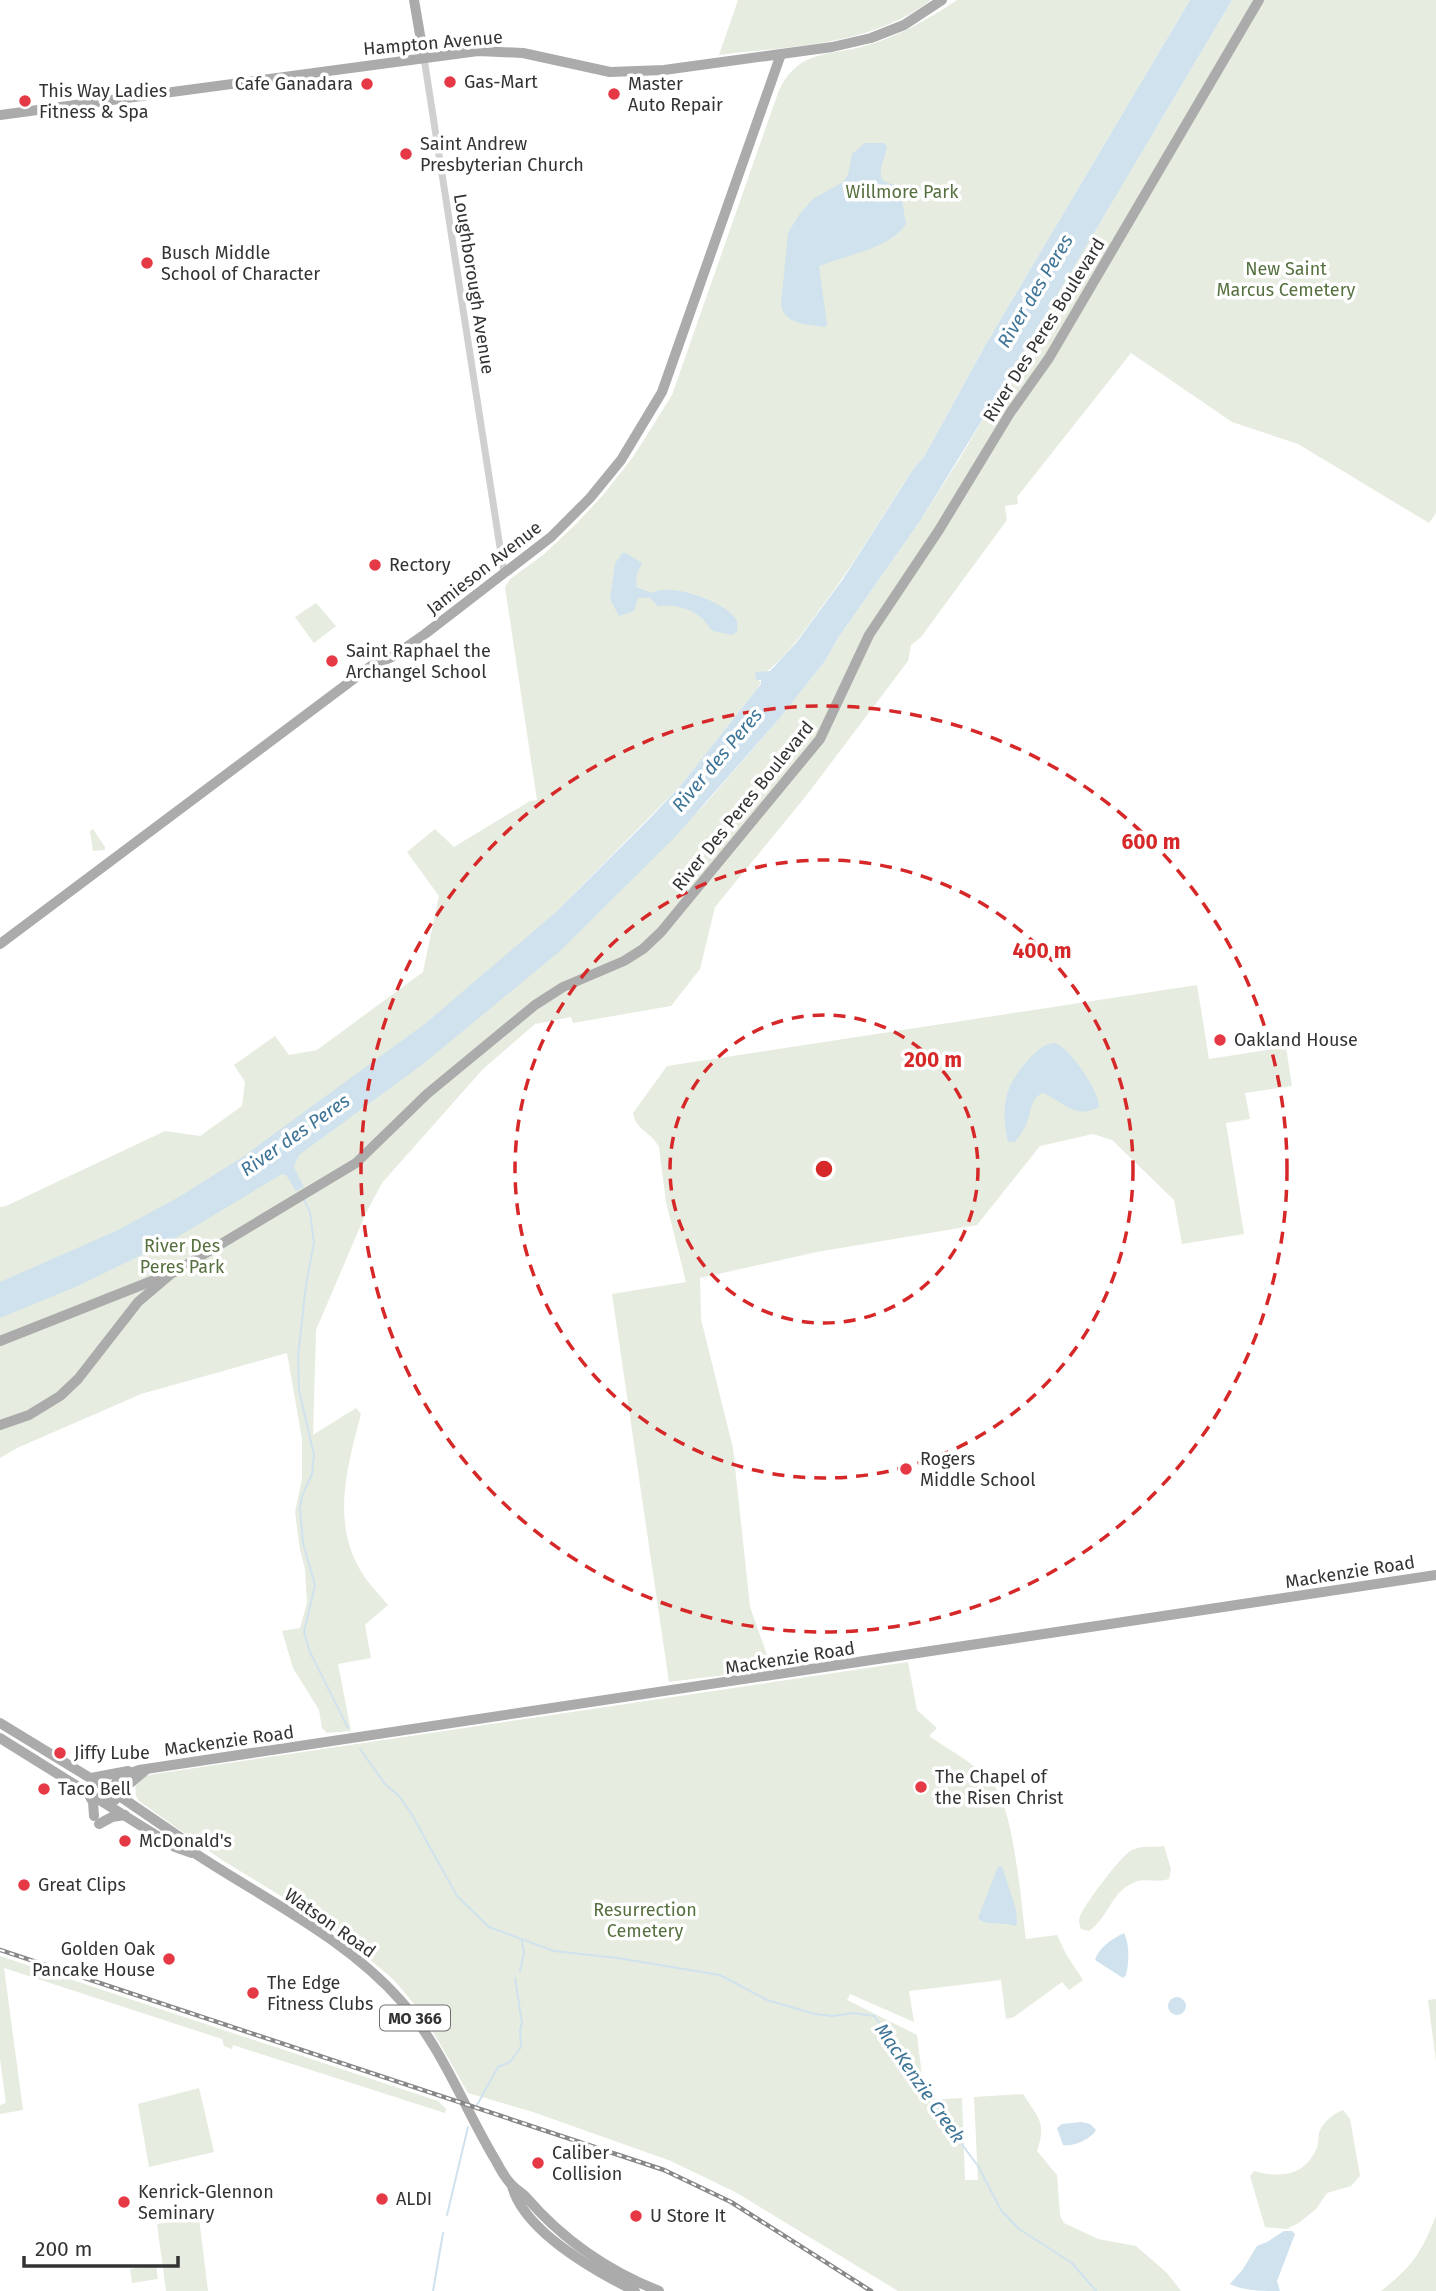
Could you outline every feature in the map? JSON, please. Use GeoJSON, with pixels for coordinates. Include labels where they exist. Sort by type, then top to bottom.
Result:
{"type":"FeatureCollection","features":[{"type":"Feature","properties":{"kind":"main road","name":"Loughborough Avenue"},"geometry":{"type":"LineString","coordinates":[[414,0],[424,58]]}},
{"type":"Feature","properties":{"kind":"main road","name":"Hampton Avenue"},"geometry":{"type":"LineString","coordinates":[[0,116],[424,58],[500,51],[523,53],[580,67],[622,73],[664,71],[844,45],[904,25],[942,0]]}},
{"type":"Feature","properties":{"kind":"main road","name":"River Des Peres Boulevard"},"geometry":{"type":"LineString","coordinates":[[0,1425],[29,1415],[60,1396],[78,1379],[138,1302],[171,1274],[363,1158],[427,1094],[535,1005],[563,987],[624,961],[649,944],[808,755],[828,723],[869,635],[945,521],[1004,422],[1053,352],[1259,0]]}},
{"type":"Feature","properties":{"kind":"main road","name":"Jamieson Avenue"},"geometry":{"type":"LineString","coordinates":[[0,944],[372,666],[392,657],[425,634],[551,537],[590,498],[621,460],[663,392],[781,54]]}},
{"type":"Feature","properties":{"kind":"main road","name":"River Des Peres Boulevard"},"geometry":{"type":"LineString","coordinates":[[0,1341],[153,1278],[171,1274]]}},
{"type":"Feature","properties":{"kind":"main road","name":"Mackenzie Road"},"geometry":{"type":"LineString","coordinates":[[90,1778],[134,1775],[148,1769],[1436,1575]]}},
{"type":"Feature","properties":{"kind":"main road","name":"Watson Road"},"geometry":{"type":"LineString","coordinates":[[0,1723],[137,1808],[181,1838],[196,1854]]}},
{"type":"Feature","properties":{"kind":"main road","name":"Watson Road"},"geometry":{"type":"LineString","coordinates":[[0,1738],[175,1847],[196,1854],[337,1943],[369,1968],[416,2020],[433,2045],[489,2150],[512,2185],[580,2249],[614,2270],[659,2291]]}},
{"type":"Feature","properties":{"kind":"main road"},"geometry":{"type":"LineString","coordinates":[[107,1804],[120,1777],[134,1775],[131,1795],[137,1808]]}},
{"type":"Feature","properties":{"kind":"main road"},"geometry":{"type":"LineString","coordinates":[[87,1791],[97,1820],[125,1815]]}},
{"type":"Feature","properties":{"kind":"main road","name":"Watson Road"},"geometry":{"type":"LineString","coordinates":[[512,2185],[515,2199],[552,2238],[589,2266],[630,2290]]}},
{"type":"Feature","properties":{"kind":"street","name":"Loughborough Avenue"},"geometry":{"type":"LineString","coordinates":[[424,58],[504,573]]}},
{"type":"Feature","properties":{"kind":"green space"},"geometry":{"type":"Polygon","coordinates":[[[738,0],[931,0],[883,27],[857,35],[802,46],[719,55],[738,0]]]}},
{"type":"Feature","properties":{"kind":"green space"},"geometry":{"type":"Polygon","coordinates":[[[957,0],[1190,0],[986,344],[924,457],[914,468],[843,577],[790,649],[756,679],[761,682],[757,689],[681,785],[555,913],[593,918],[706,803],[825,661],[960,458],[1232,0],[1436,0],[1436,513],[1429,523],[1298,444],[1232,422],[1131,353],[1017,497],[1018,504],[1005,506],[1007,520],[921,637],[911,645],[908,661],[806,796],[715,907],[700,969],[671,1006],[573,1023],[571,1017],[535,1024],[483,1069],[382,1183],[366,1213],[316,1330],[313,1435],[356,1408],[361,1414],[347,1471],[344,1510],[346,1529],[358,1566],[388,1605],[365,1625],[371,1658],[338,1664],[351,1731],[327,1733],[322,1728],[319,1710],[293,1668],[282,1631],[300,1628],[307,1603],[305,1569],[295,1512],[302,1479],[302,1439],[287,1353],[141,1394],[0,1458],[0,1207],[165,1131],[200,1136],[242,1106],[245,1082],[234,1065],[275,1036],[289,1055],[317,1050],[423,972],[439,896],[407,852],[435,829],[454,847],[530,801],[537,800],[505,587],[510,579],[543,555],[575,525],[603,495],[633,457],[672,395],[779,90],[786,78],[803,62],[824,54],[887,39],[957,0]]]}},
{"type":"Feature","properties":{"kind":"green space"},"geometry":{"type":"Polygon","coordinates":[[[316,603],[336,626],[314,643],[295,617],[316,603]]]}},
{"type":"Feature","properties":{"kind":"green space"},"geometry":{"type":"Polygon","coordinates":[[[93,829],[105,850],[93,851],[90,831],[93,829]]]}},
{"type":"Feature","properties":{"kind":"green space"},"geometry":{"type":"Polygon","coordinates":[[[1197,985],[1209,1059],[1286,1047],[1292,1086],[1245,1093],[1250,1119],[1226,1123],[1244,1234],[1182,1244],[1174,1200],[1112,1140],[1093,1134],[1040,1146],[977,1225],[817,1252],[700,1278],[701,1319],[733,1448],[750,1607],[772,1669],[669,1682],[612,1294],[686,1282],[666,1202],[659,1147],[637,1124],[633,1113],[667,1066],[1197,985]]]}},
{"type":"Feature","properties":{"kind":"green space","name":"Resurrection Cemetery"},"geometry":{"type":"Polygon","coordinates":[[[908,1662],[917,1710],[937,1728],[929,1736],[977,1768],[999,1793],[1011,1832],[1026,1939],[1057,1935],[1083,1980],[1069,1990],[1062,1982],[1014,2017],[1006,2019],[1001,1980],[909,1991],[914,2022],[850,1994],[847,2000],[917,2035],[925,2100],[962,2098],[965,2180],[978,2180],[974,2097],[1023,2094],[1037,2115],[1041,2127],[1037,2151],[1057,2175],[1060,2216],[1064,2223],[1098,2239],[1136,2246],[1167,2273],[1181,2291],[898,2291],[737,2193],[671,2161],[533,2112],[468,2093],[424,2016],[394,1980],[315,1917],[222,1860],[139,1801],[136,1796],[135,1784],[145,1776],[155,1774],[908,1662]]]}},
{"type":"Feature","properties":{"kind":"green space"},"geometry":{"type":"Polygon","coordinates":[[[1164,1846],[1171,1869],[1169,1879],[1139,1881],[1127,1886],[1096,1925],[1089,1931],[1081,1929],[1079,1918],[1084,1908],[1120,1860],[1132,1850],[1164,1846]]]}},
{"type":"Feature","properties":{"kind":"green space"},"geometry":{"type":"Polygon","coordinates":[[[0,1956],[438,2101],[446,2109],[445,2113],[233,2045],[232,2049],[224,2046],[222,2039],[4,1968],[23,2110],[0,2114],[0,2105],[6,2103],[0,2059],[0,1956]]]}},
{"type":"Feature","properties":{"kind":"green space"},"geometry":{"type":"Polygon","coordinates":[[[1436,1999],[1436,2061],[1428,2000],[1436,1999]]]}},
{"type":"Feature","properties":{"kind":"green space"},"geometry":{"type":"Polygon","coordinates":[[[199,2088],[214,2152],[149,2167],[138,2104],[199,2088]]]}},
{"type":"Feature","properties":{"kind":"green space"},"geometry":{"type":"Polygon","coordinates":[[[1343,2110],[1350,2119],[1360,2176],[1351,2186],[1327,2193],[1316,2209],[1287,2229],[1265,2227],[1250,2176],[1254,2171],[1281,2175],[1304,2166],[1316,2150],[1323,2126],[1332,2116],[1343,2110]]]}},
{"type":"Feature","properties":{"kind":"green space"},"geometry":{"type":"Polygon","coordinates":[[[1436,2216],[1436,2291],[1381,2291],[1415,2258],[1436,2216]]]}},
{"type":"Feature","properties":{"kind":"green space"},"geometry":{"type":"Polygon","coordinates":[[[199,2218],[208,2291],[166,2291],[157,2224],[199,2218]]]}},
{"type":"Feature","properties":{"kind":"green space"},"geometry":{"type":"Polygon","coordinates":[[[156,2265],[158,2279],[132,2283],[130,2269],[156,2265]]]}},
{"type":"Feature","properties":{"kind":"water","name":"River des Peres"},"geometry":{"type":"Polygon","coordinates":[[[1190,0],[1232,0],[1005,383],[920,521],[838,638],[825,661],[779,719],[676,836],[560,951],[423,1064],[299,1155],[294,1167],[304,1187],[296,1191],[286,1175],[282,1174],[174,1239],[80,1285],[0,1318],[0,1282],[116,1231],[179,1197],[241,1158],[426,1023],[555,913],[681,785],[761,684],[761,680],[756,680],[755,672],[770,671],[796,643],[843,579],[914,468],[924,457],[986,344],[1190,0]]]}},
{"type":"Feature","properties":{"kind":"water"},"geometry":{"type":"Polygon","coordinates":[[[865,143],[884,143],[887,147],[881,169],[882,178],[900,188],[906,224],[889,240],[819,266],[827,325],[825,327],[791,320],[781,304],[788,233],[813,199],[843,182],[848,175],[852,154],[865,143]]]}},
{"type":"Feature","properties":{"kind":"water"},"geometry":{"type":"Polygon","coordinates":[[[622,553],[642,563],[637,574],[636,587],[652,593],[660,590],[684,592],[711,601],[737,621],[737,632],[732,635],[713,631],[692,611],[669,605],[658,606],[650,598],[638,598],[634,611],[619,616],[610,599],[615,564],[622,553]]]}},
{"type":"Feature","properties":{"kind":"water"},"geometry":{"type":"Polygon","coordinates":[[[1055,1043],[1068,1053],[1083,1071],[1095,1091],[1099,1107],[1083,1112],[1076,1111],[1043,1093],[1034,1101],[1026,1125],[1015,1142],[1008,1142],[1005,1105],[1010,1085],[1035,1053],[1055,1043]]]}},
{"type":"Feature","properties":{"kind":"water"},"geometry":{"type":"Polygon","coordinates":[[[1002,1866],[1016,1910],[1015,1926],[985,1922],[978,1918],[998,1867],[1002,1866]]]}},
{"type":"Feature","properties":{"kind":"water"},"geometry":{"type":"Polygon","coordinates":[[[1124,1933],[1128,1959],[1126,1975],[1123,1978],[1095,1960],[1103,1947],[1124,1933]]]}},
{"type":"Feature","properties":{"kind":"water"},"geometry":{"type":"Polygon","coordinates":[[[1177,1997],[1183,2000],[1186,2006],[1183,2012],[1177,2015],[1171,2012],[1168,2006],[1171,2000],[1177,1997]]]}},
{"type":"Feature","properties":{"kind":"water"},"geometry":{"type":"Polygon","coordinates":[[[1062,2124],[1090,2124],[1096,2130],[1081,2142],[1063,2145],[1057,2128],[1062,2124]]]}},
{"type":"Feature","properties":{"kind":"water"},"geometry":{"type":"Polygon","coordinates":[[[1284,2231],[1292,2231],[1295,2234],[1277,2281],[1280,2291],[1261,2291],[1230,2284],[1257,2246],[1284,2231]]]}},
{"type":"Feature","properties":{"kind":"waterway","name":"MacKenzie Creek"},"geometry":{"type":"LineString","coordinates":[[304,1200],[310,1212],[314,1243],[298,1356],[299,1390],[314,1455],[312,1474],[302,1496],[300,1508],[303,1543],[315,1585],[304,1632],[310,1652],[348,1728]]}},
{"type":"Feature","properties":{"kind":"waterway","name":"MacKenzie Creek"},"geometry":{"type":"LineString","coordinates":[[360,1749],[385,1784],[399,1796],[411,1813],[457,1896],[489,1927],[554,1951],[618,1958],[720,1975],[767,2000],[815,2014],[833,2016],[853,2013],[874,2016],[923,2082],[955,2135],[978,2166],[1001,2210],[1019,2229],[1072,2263],[1096,2291]]}},
{"type":"Feature","properties":{"kind":"waterway"},"geometry":{"type":"LineString","coordinates":[[520,1971],[524,1953],[522,1941]]}},
{"type":"Feature","properties":{"kind":"waterway"},"geometry":{"type":"LineString","coordinates":[[477,2105],[498,2067],[510,2062],[521,2047],[522,2023],[515,1978]]}},
{"type":"Feature","properties":{"kind":"waterway"},"geometry":{"type":"LineString","coordinates":[[447,2215],[468,2127]]}},
{"type":"Feature","properties":{"kind":"waterway"},"geometry":{"type":"LineString","coordinates":[[433,2291],[443,2233]]}},
{"type":"Feature","properties":{"kind":"railway"},"geometry":{"type":"LineString","coordinates":[[0,1950],[664,2170],[731,2202],[871,2291]]}},
{"type":"Feature","properties":{"kind":"place","name":"Gas-Mart"},"geometry":{"type":"Point","coordinates":[450,82]}},
{"type":"Feature","properties":{"kind":"place","name":"Cafe Ganadara"},"geometry":{"type":"Point","coordinates":[367,84]}},
{"type":"Feature","properties":{"kind":"place","name":"Master Auto Repair"},"geometry":{"type":"Point","coordinates":[614,94]}},
{"type":"Feature","properties":{"kind":"place","name":"This Way Ladies Fitness & Spa"},"geometry":{"type":"Point","coordinates":[25,101]}},
{"type":"Feature","properties":{"kind":"place","name":"Saint Andrew Presbyterian Church"},"geometry":{"type":"Point","coordinates":[406,154]}},
{"type":"Feature","properties":{"kind":"place","name":"Busch Middle School of Character"},"geometry":{"type":"Point","coordinates":[147,263]}},
{"type":"Feature","properties":{"kind":"place","name":"Rectory"},"geometry":{"type":"Point","coordinates":[375,565]}},
{"type":"Feature","properties":{"kind":"place","name":"Saint Raphael the Archangel School"},"geometry":{"type":"Point","coordinates":[332,661]}},
{"type":"Feature","properties":{"kind":"place","name":"Oakland House"},"geometry":{"type":"Point","coordinates":[1220,1040]}},
{"type":"Feature","properties":{"kind":"place","name":"Rogers Middle School"},"geometry":{"type":"Point","coordinates":[906,1469]}},
{"type":"Feature","properties":{"kind":"place","name":"Jiffy Lube"},"geometry":{"type":"Point","coordinates":[60,1753]}},
{"type":"Feature","properties":{"kind":"place","name":"The Chapel of the Risen Christ"},"geometry":{"type":"Point","coordinates":[921,1787]}},
{"type":"Feature","properties":{"kind":"place","name":"Taco Bell"},"geometry":{"type":"Point","coordinates":[44,1789]}},
{"type":"Feature","properties":{"kind":"place","name":"McDonald's"},"geometry":{"type":"Point","coordinates":[125,1841]}},
{"type":"Feature","properties":{"kind":"place","name":"Great Clips"},"geometry":{"type":"Point","coordinates":[24,1885]}},
{"type":"Feature","properties":{"kind":"place","name":"Golden Oak Pancake House"},"geometry":{"type":"Point","coordinates":[169,1959]}},
{"type":"Feature","properties":{"kind":"place","name":"The Edge Fitness Clubs"},"geometry":{"type":"Point","coordinates":[253,1993]}},
{"type":"Feature","properties":{"kind":"place","name":"Caliber Collision"},"geometry":{"type":"Point","coordinates":[538,2163]}},
{"type":"Feature","properties":{"kind":"place","name":"ALDI"},"geometry":{"type":"Point","coordinates":[382,2199]}},
{"type":"Feature","properties":{"kind":"place","name":"Kenrick-Glennon Seminary"},"geometry":{"type":"Point","coordinates":[124,2202]}},
{"type":"Feature","properties":{"kind":"place","name":"U Store It"},"geometry":{"type":"Point","coordinates":[636,2216]}},
{"type":"Feature","properties":{"kind":"park label","name":"Willmore Park"},"geometry":{"type":"Point","coordinates":[902,192]}},
{"type":"Feature","properties":{"kind":"park label","name":"New Saint Marcus Cemetery"},"geometry":{"type":"Point","coordinates":[1286,279]}},
{"type":"Feature","properties":{"kind":"park label","name":"River Des Peres Park"},"geometry":{"type":"Point","coordinates":[182,1256]}}]}
